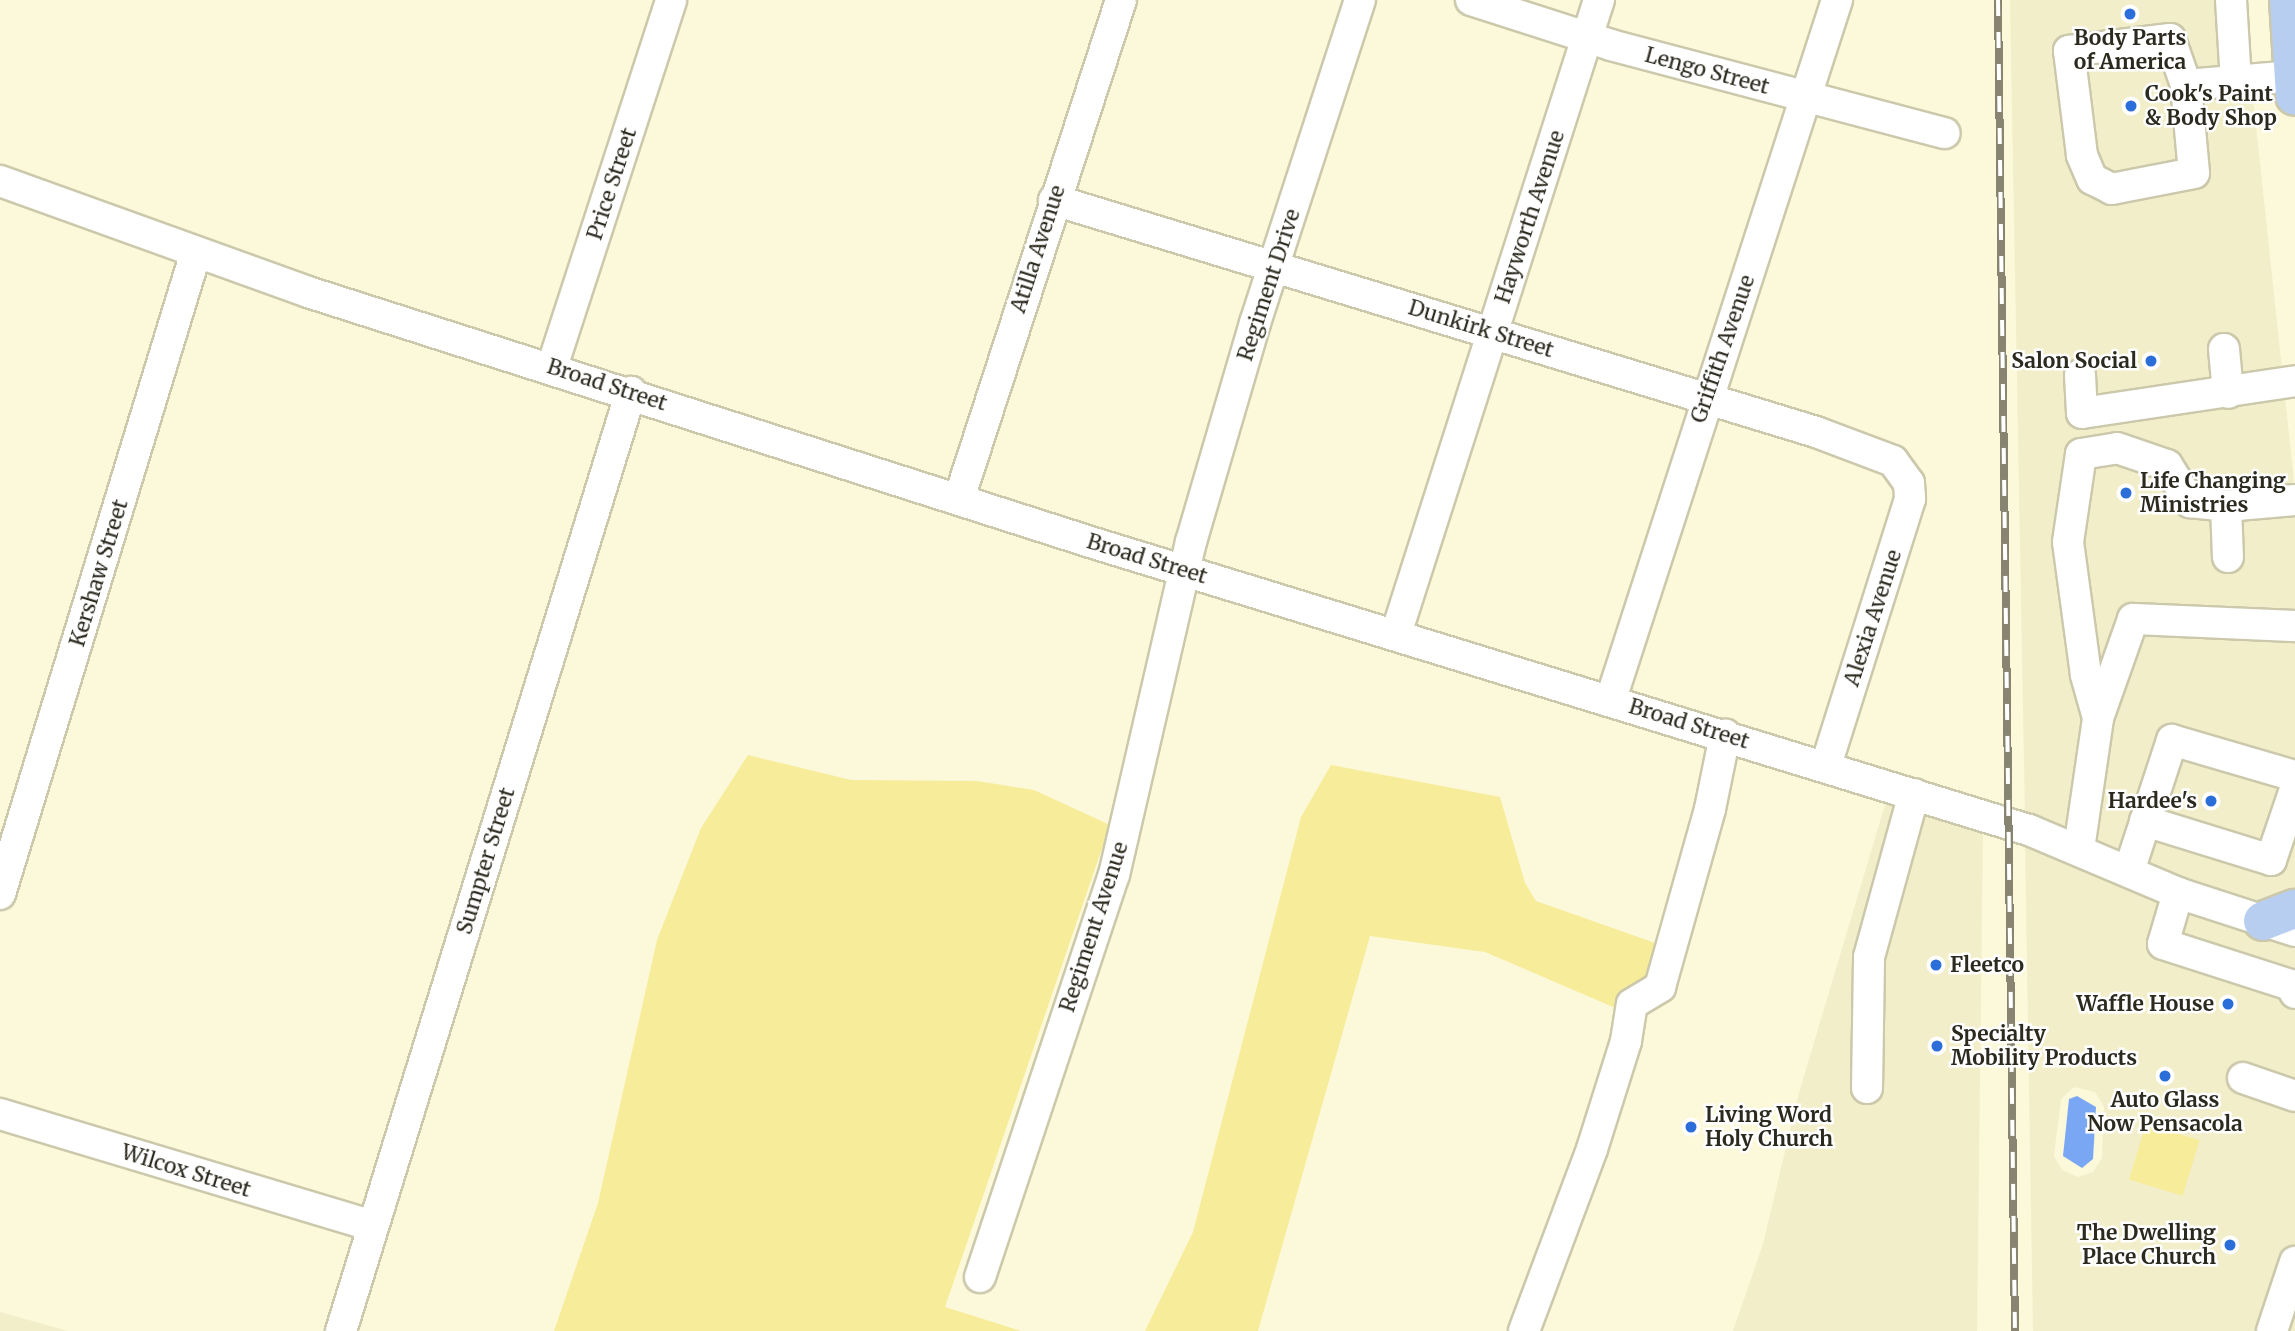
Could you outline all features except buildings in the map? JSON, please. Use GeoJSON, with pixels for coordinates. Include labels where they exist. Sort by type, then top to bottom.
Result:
{"type":"FeatureCollection","features":[{"type":"Feature","properties":{"kind":"highway"},"geometry":{"type":"LineString","coordinates":[[2289,0],[2294,86]]}},
{"type":"Feature","properties":{"kind":"street","name":"Price Street"},"geometry":{"type":"LineString","coordinates":[[552,367],[671,0]]}},
{"type":"Feature","properties":{"kind":"street","name":"Atilla Avenue"},"geometry":{"type":"LineString","coordinates":[[959,499],[1121,0]]}},
{"type":"Feature","properties":{"kind":"street","name":"Regiment Drive"},"geometry":{"type":"LineString","coordinates":[[1185,571],[1275,266],[1360,0]]}},
{"type":"Feature","properties":{"kind":"street","name":"Lengo Street"},"geometry":{"type":"LineString","coordinates":[[1471,0],[1806,99],[1945,133]]}},
{"type":"Feature","properties":{"kind":"street","name":"Hayworth Avenue"},"geometry":{"type":"LineString","coordinates":[[1396,634],[1600,0]]}},
{"type":"Feature","properties":{"kind":"street","name":"Griffith Avenue"},"geometry":{"type":"LineString","coordinates":[[1611,699],[1837,0]]}},
{"type":"Feature","properties":{"kind":"street"},"geometry":{"type":"LineString","coordinates":[[2231,0],[2236,81]]}},
{"type":"Feature","properties":{"kind":"street"},"geometry":{"type":"LineString","coordinates":[[2170,39],[2186,85],[2194,173],[2112,189],[2092,179],[2082,155],[2069,51],[2170,39]]}},
{"type":"Feature","properties":{"kind":"street"},"geometry":{"type":"LineString","coordinates":[[2186,85],[2236,81],[2294,86]]}},
{"type":"Feature","properties":{"kind":"street","name":"Broad Street"},"geometry":{"type":"LineString","coordinates":[[0,181],[196,252],[1185,571],[1611,699],[1914,794],[2079,849],[2178,893],[2284,921]]}},
{"type":"Feature","properties":{"kind":"street","name":"Dunkirk Street"},"geometry":{"type":"LineString","coordinates":[[1054,200],[1873,450],[1903,469]]}},
{"type":"Feature","properties":{"kind":"street","name":"Kershaw Street"},"geometry":{"type":"LineString","coordinates":[[0,894],[196,252]]}},
{"type":"Feature","properties":{"kind":"street"},"geometry":{"type":"LineString","coordinates":[[2224,349],[2228,393]]}},
{"type":"Feature","properties":{"kind":"street"},"geometry":{"type":"LineString","coordinates":[[2080,376],[2081,454],[2068,541],[2085,675],[2098,718]]}},
{"type":"Feature","properties":{"kind":"street"},"geometry":{"type":"LineString","coordinates":[[2082,413],[2295,381]]}},
{"type":"Feature","properties":{"kind":"street","name":"Sumpter Street"},"geometry":{"type":"LineString","coordinates":[[341,1331],[631,392]]}},
{"type":"Feature","properties":{"kind":"street"},"geometry":{"type":"LineString","coordinates":[[2081,454],[2117,447],[2167,464],[2190,502],[2226,506],[2295,500]]}},
{"type":"Feature","properties":{"kind":"street","name":"Alexia Avenue"},"geometry":{"type":"LineString","coordinates":[[1826,766],[1910,499],[1903,469]]}},
{"type":"Feature","properties":{"kind":"street"},"geometry":{"type":"LineString","coordinates":[[2226,506],[2228,557]]}},
{"type":"Feature","properties":{"kind":"street","name":"Regiment Avenue"},"geometry":{"type":"LineString","coordinates":[[980,1277],[1114,875],[1185,571]]}},
{"type":"Feature","properties":{"kind":"street"},"geometry":{"type":"LineString","coordinates":[[2079,849],[2098,718],[2133,618],[2295,626]]}},
{"type":"Feature","properties":{"kind":"street"},"geometry":{"type":"LineString","coordinates":[[1524,1331],[1592,1149],[1626,1041],[1632,1004],[1660,987],[1710,809],[1725,735]]}},
{"type":"Feature","properties":{"kind":"street"},"geometry":{"type":"LineString","coordinates":[[2129,871],[2172,740],[2295,776]]}},
{"type":"Feature","properties":{"kind":"street"},"geometry":{"type":"LineString","coordinates":[[2147,814],[2283,840],[2295,789]]}},
{"type":"Feature","properties":{"kind":"street"},"geometry":{"type":"LineString","coordinates":[[1867,1088],[1870,957],[1914,794]]}},
{"type":"Feature","properties":{"kind":"street"},"geometry":{"type":"LineString","coordinates":[[2178,893],[2163,944],[2291,985],[2295,993]]}},
{"type":"Feature","properties":{"kind":"street"},"geometry":{"type":"LineString","coordinates":[[2244,1078],[2295,1096]]}},
{"type":"Feature","properties":{"kind":"street","name":"Wilcox Street"},"geometry":{"type":"LineString","coordinates":[[0,1114],[373,1226]]}},
{"type":"Feature","properties":{"kind":"street"},"geometry":{"type":"LineString","coordinates":[[2272,1331],[2295,1262]]}},
{"type":"Feature","properties":{"kind":"shaded area"},"geometry":{"type":"Polygon","coordinates":[[[2010,0],[2248,0],[2250,69],[2295,491],[2295,896],[2263,909],[2025,817],[2010,0]]]}},
{"type":"Feature","properties":{"kind":"shaded area"},"geometry":{"type":"Polygon","coordinates":[[[748,755],[851,780],[977,781],[1034,790],[1110,825],[945,1307],[1021,1331],[554,1331],[598,1203],[657,940],[701,828],[748,755]]]}},
{"type":"Feature","properties":{"kind":"shaded area"},"geometry":{"type":"Polygon","coordinates":[[[1331,765],[1500,797],[1525,883],[1536,901],[1658,944],[1634,1016],[1485,952],[1370,936],[1258,1331],[1145,1331],[1193,1232],[1301,817],[1331,765]]]}},
{"type":"Feature","properties":{"kind":"shaded area"},"geometry":{"type":"Polygon","coordinates":[[[1887,798],[1983,828],[1977,1331],[1733,1331],[1763,1244],[1799,1093],[1887,798]]]}},
{"type":"Feature","properties":{"kind":"shaded area"},"geometry":{"type":"Polygon","coordinates":[[[2025,841],[2295,943],[2295,1331],[2033,1331],[2025,841]],[[2074,1087],[2061,1099],[2054,1156],[2062,1170],[2078,1177],[2093,1172],[2102,1158],[2104,1107],[2095,1092],[2074,1087]]]}},
{"type":"Feature","properties":{"kind":"shaded area"},"geometry":{"type":"Polygon","coordinates":[[[2146,1124],[2200,1140],[2183,1196],[2129,1179],[2146,1124]]]}},
{"type":"Feature","properties":{"kind":"shaded area"},"geometry":{"type":"Polygon","coordinates":[[[0,1312],[68,1331],[0,1331],[0,1312]]]}},
{"type":"Feature","properties":{"kind":"water"},"geometry":{"type":"Polygon","coordinates":[[[2077,1096],[2096,1107],[2093,1159],[2082,1168],[2063,1156],[2069,1099],[2077,1096]]]}},
{"type":"Feature","properties":{"kind":"railway"},"geometry":{"type":"LineString","coordinates":[[1998,0],[2015,1331]]}},
{"type":"Feature","properties":{"kind":"place","name":"Body Parts of America"},"geometry":{"type":"Point","coordinates":[2130,14]}},
{"type":"Feature","properties":{"kind":"place","name":"Cook's Paint & Body Shop"},"geometry":{"type":"Point","coordinates":[2131,106]}},
{"type":"Feature","properties":{"kind":"place","name":"Salon Social"},"geometry":{"type":"Point","coordinates":[2151,361]}},
{"type":"Feature","properties":{"kind":"place","name":"Life Changing Ministries"},"geometry":{"type":"Point","coordinates":[2126,493]}},
{"type":"Feature","properties":{"kind":"place","name":"Hardee's"},"geometry":{"type":"Point","coordinates":[2211,801]}},
{"type":"Feature","properties":{"kind":"place","name":"Fleetco"},"geometry":{"type":"Point","coordinates":[1936,965]}},
{"type":"Feature","properties":{"kind":"place","name":"Waffle House"},"geometry":{"type":"Point","coordinates":[2228,1004]}},
{"type":"Feature","properties":{"kind":"place","name":"Specialty Mobility Products"},"geometry":{"type":"Point","coordinates":[1937,1046]}},
{"type":"Feature","properties":{"kind":"place","name":"Auto Glass Now Pensacola"},"geometry":{"type":"Point","coordinates":[2165,1076]}},
{"type":"Feature","properties":{"kind":"place","name":"Living Word Holy Church"},"geometry":{"type":"Point","coordinates":[1691,1127]}},
{"type":"Feature","properties":{"kind":"place","name":"The Dwelling Place Church"},"geometry":{"type":"Point","coordinates":[2230,1245]}}]}
